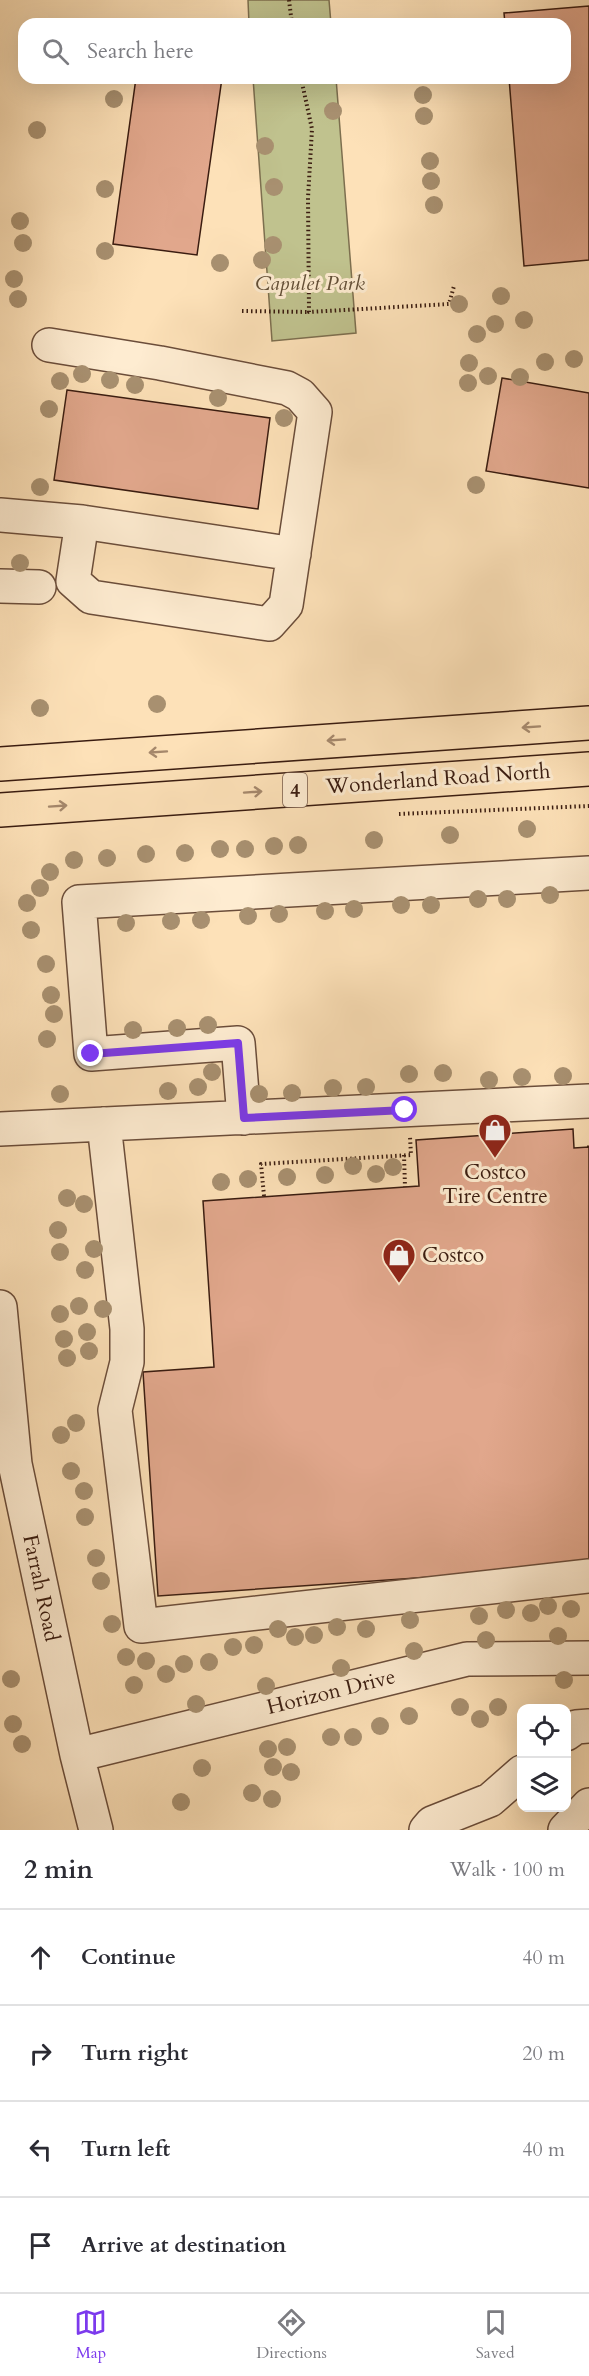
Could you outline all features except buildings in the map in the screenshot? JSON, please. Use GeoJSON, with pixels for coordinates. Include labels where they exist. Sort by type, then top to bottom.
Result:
{"type":"FeatureCollection","features":[{"type":"Feature","properties":{"kind":"main road","name":"4"},"geometry":{"type":"LineString","coordinates":[[0,764],[589,723]]}},
{"type":"Feature","properties":{"kind":"main road","name":"Wonderland Road North"},"geometry":{"type":"LineString","coordinates":[[0,810],[589,769]]}},
{"type":"Feature","properties":{"kind":"street"},"geometry":{"type":"LineString","coordinates":[[49,345],[160,363],[287,388],[300,394],[315,412],[286,605],[269,624],[91,597],[73,581],[82,522]]}},
{"type":"Feature","properties":{"kind":"street"},"geometry":{"type":"LineString","coordinates":[[0,515],[82,522],[294,554]]}},
{"type":"Feature","properties":{"kind":"street"},"geometry":{"type":"LineString","coordinates":[[0,586],[39,587]]}},
{"type":"Feature","properties":{"kind":"street"},"geometry":{"type":"LineString","coordinates":[[244,1118],[238,1043],[91,1054],[79,902],[589,873]]}},
{"type":"Feature","properties":{"kind":"street"},"geometry":{"type":"LineString","coordinates":[[0,1129],[589,1101]]}},
{"type":"Feature","properties":{"kind":"street"},"geometry":{"type":"LineString","coordinates":[[104,1124],[127,1329],[128,1362],[115,1410],[141,1626],[589,1576]]}},
{"type":"Feature","properties":{"kind":"street","name":"Farrah Road"},"geometry":{"type":"LineString","coordinates":[[0,1307],[2,1359],[15,1464],[77,1755],[96,1830]]}},
{"type":"Feature","properties":{"kind":"street","name":"Horizon Drive"},"geometry":{"type":"LineString","coordinates":[[77,1755],[466,1659],[589,1658]]}},
{"type":"Feature","properties":{"kind":"street"},"geometry":{"type":"LineString","coordinates":[[571,1731],[576,1727],[589,1726]]}},
{"type":"Feature","properties":{"kind":"street"},"geometry":{"type":"LineString","coordinates":[[426,1830],[432,1823],[490,1800],[517,1776]]}},
{"type":"Feature","properties":{"kind":"street"},"geometry":{"type":"LineString","coordinates":[[565,1830],[589,1805]]}},
{"type":"Feature","properties":{"kind":"path"},"geometry":{"type":"LineString","coordinates":[[289,0],[291,18]]}},
{"type":"Feature","properties":{"kind":"path"},"geometry":{"type":"LineString","coordinates":[[302,84],[312,129],[308,198],[309,312]]}},
{"type":"Feature","properties":{"kind":"path"},"geometry":{"type":"LineString","coordinates":[[242,311],[309,312],[449,304],[454,286]]}},
{"type":"Feature","properties":{"kind":"path"},"geometry":{"type":"LineString","coordinates":[[264,1196],[261,1164],[411,1155],[409,1134],[417,1133]]}},
{"type":"Feature","properties":{"kind":"path"},"geometry":{"type":"LineString","coordinates":[[404,1155],[405,1186]]}},
{"type":"Feature","properties":{"kind":"green space"},"geometry":{"type":"Polygon","coordinates":[[[248,0],[329,0],[330,18],[249,18],[248,0]]]}},
{"type":"Feature","properties":{"kind":"green space","name":"Capulet Park"},"geometry":{"type":"Polygon","coordinates":[[[253,84],[336,84],[356,333],[272,341],[253,84]]]}},
{"type":"Feature","properties":{"kind":"place","name":"Costco Tire Centre"},"geometry":{"type":"Point","coordinates":[495,1159]}},
{"type":"Feature","properties":{"kind":"place","name":"Costco"},"geometry":{"type":"Point","coordinates":[399,1284]}},
{"type":"Feature","properties":{"kind":"route"},"geometry":{"type":"LineString","coordinates":[[91,1054],[238,1043],[244,1118],[405,1110]]}}]}
